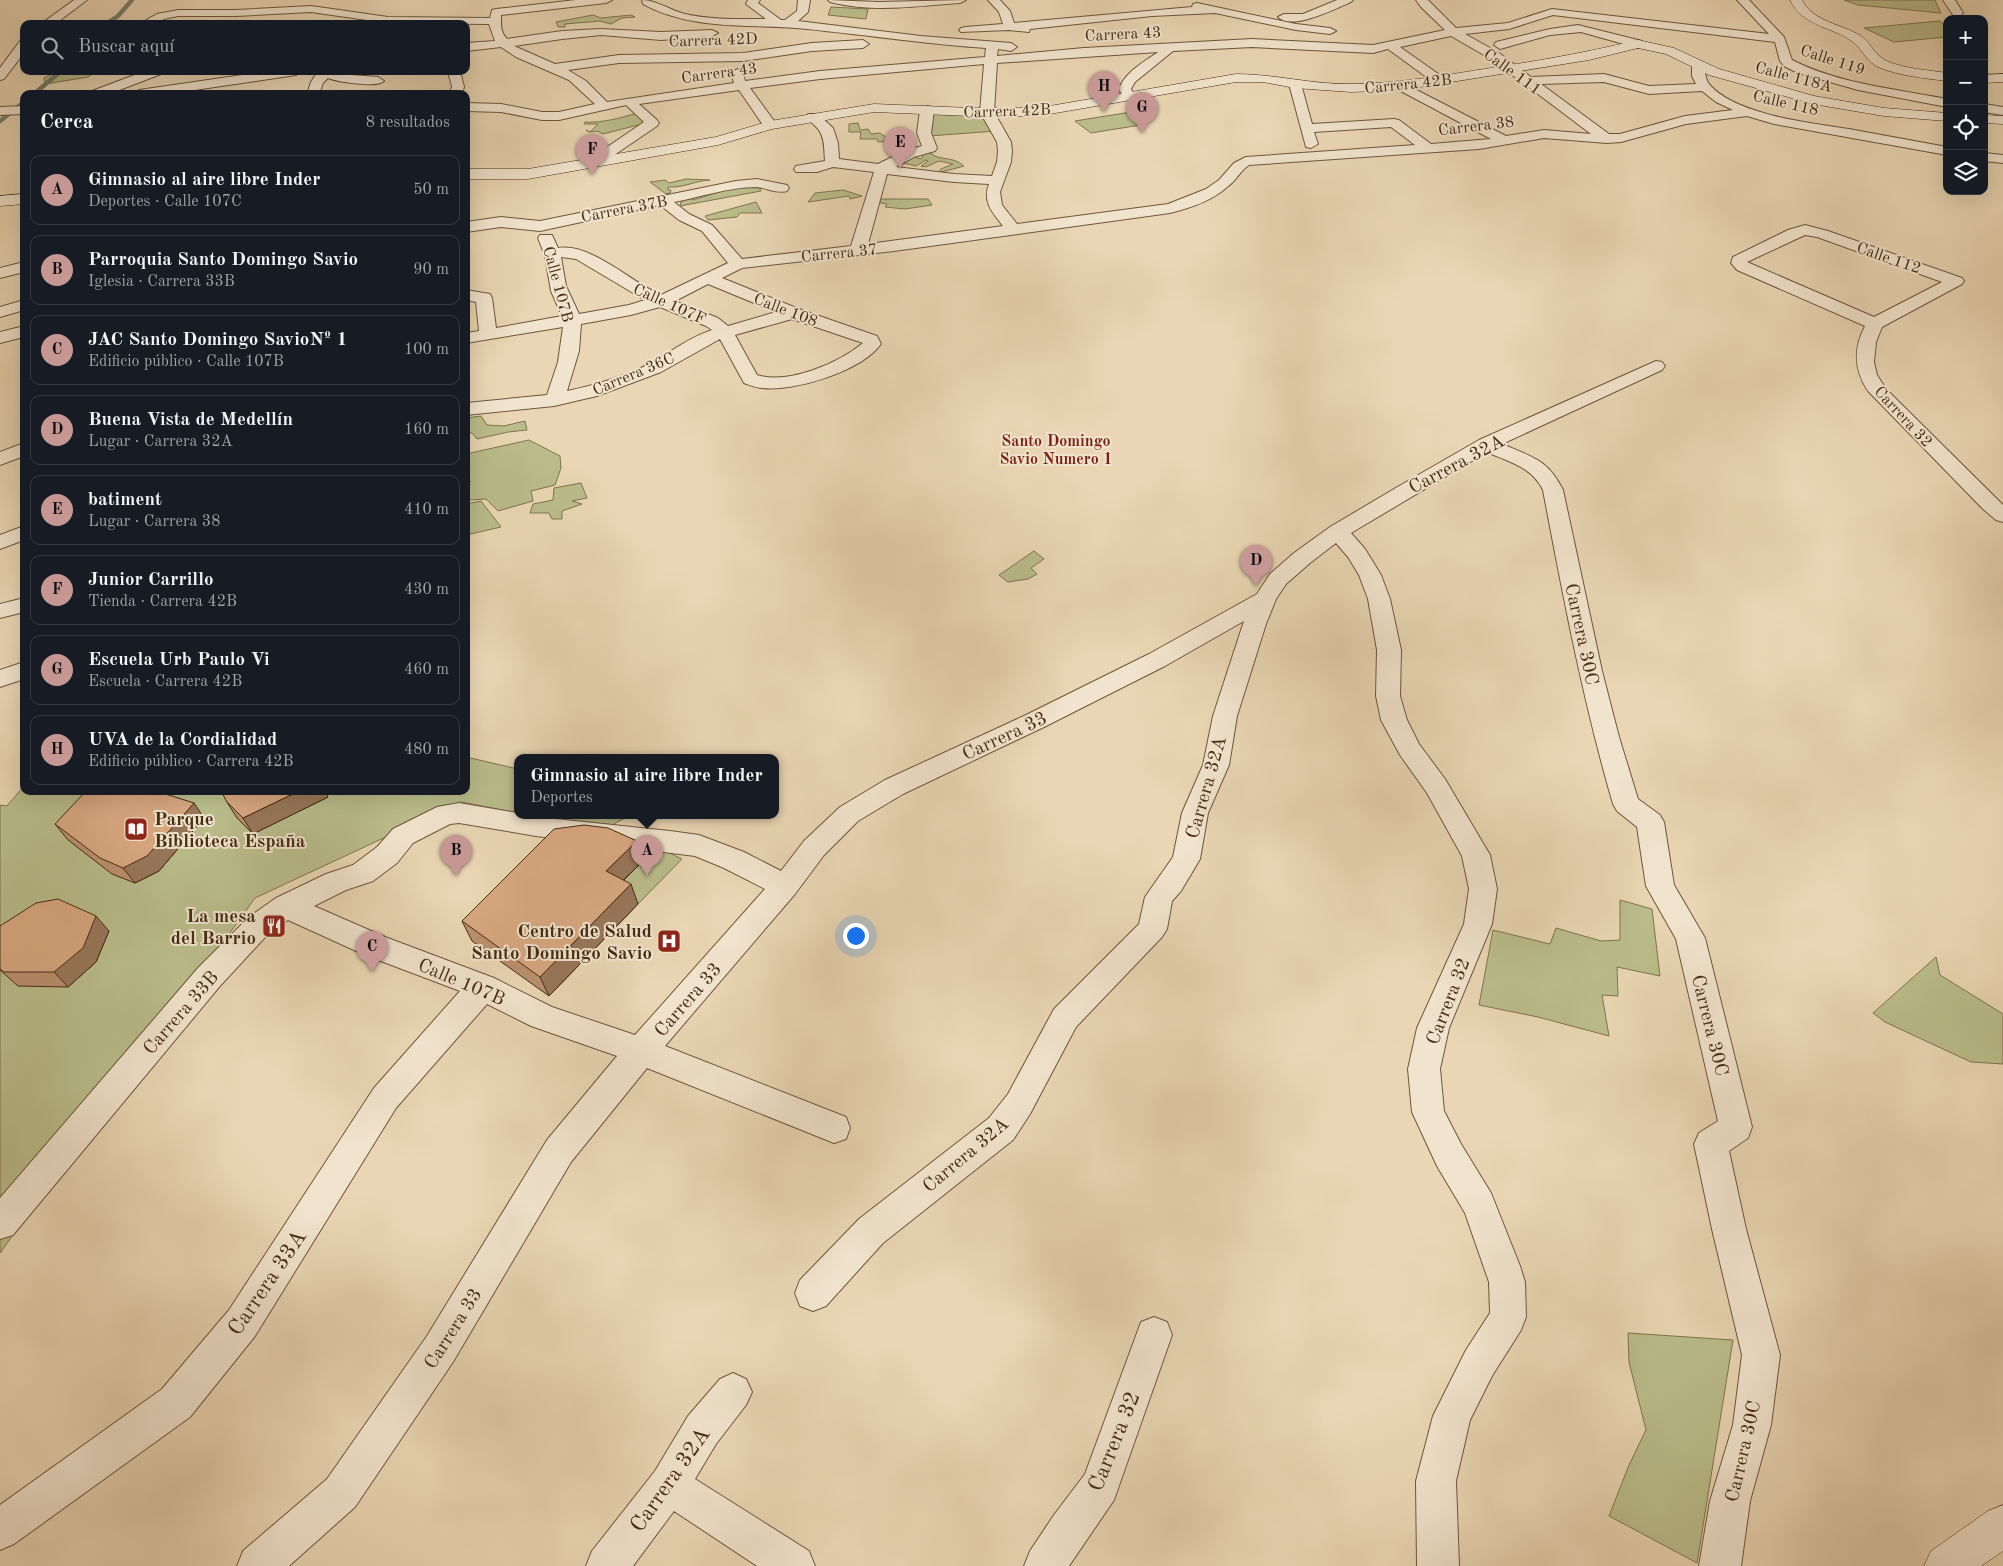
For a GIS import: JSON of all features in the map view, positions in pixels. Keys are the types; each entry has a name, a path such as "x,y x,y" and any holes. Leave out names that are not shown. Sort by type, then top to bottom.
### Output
{"street":[{"path":"53,20 82,0"},
{"path":"155,20 169,14 215,13 265,6 323,10 388,20 495,17 551,3 606,0"},
{"path":"648,0 646,2 660,11 681,18 734,23 784,23 857,30 907,18 960,0"},
{"path":"754,0 752,4 784,23"},
{"path":"470,47 602,32 661,36 687,35 784,23 802,12 804,0"},
{"path":"834,0 856,3 992,45 1081,46"},
{"path":"994,0 1004,11 1010,27 1049,35"},
{"path":"1172,0 1296,27 1341,32"},
{"path":"1254,17 1304,16 1347,0"},
{"name":"Calle 111","path":"1422,0 1453,32 1484,49 1513,69 1607,139"},
{"name":"Calle 119","path":"1743,0 1780,39 1784,58 1788,63 1802,70 1890,94 1943,102"},
{"path":"1796,0 1802,11 1818,21 1858,40 1872,59 1903,69 1943,76"},
{"path":"1949,0 1957,13"},
{"path":"1540,4 1580,29 1670,51 1698,65 1699,77 1706,86"},
{"path":"1088,8 1101,17"},
{"path":"301,9 301,13 309,20"},
{"name":"Carrera 43","path":"907,18 1010,27 1144,12 1214,10"},
{"name":"Carrera 43","path":"470,107 501,108 550,116 629,101 820,75 989,61 1081,46 1164,49 1252,43 1356,50 1391,46 1453,32 1509,26 1552,12 1780,39"},
{"path":"205,20 215,13"},
{"path":"495,17 502,43 515,52 575,78 604,106"},
{"path":"1484,49 1550,32 1580,29"},
{"path":"1387,33 1453,32"},
{"name":"Carrera 42D","path":"555,68 619,59 743,57 812,46 871,44"},
{"name":"Carrera 42B","path":"470,174 528,174 718,141 770,125 874,108 1038,112 1236,78 1262,78 1295,84 1351,88 1401,86 1589,56 1638,44"},
{"path":"992,45 989,61 987,112 1004,142 1004,162 995,180 993,192 995,204 1013,230"},
{"path":"1391,46 1440,80"},
{"path":"0,76 20,49"},
{"path":"1128,96 1125,90 1129,80 1147,68 1164,49"},
{"path":"743,57 736,67 738,80 770,125"},
{"name":"Calle 118A","path":"1698,65 1714,72 1813,100 1884,112 1943,117"},
{"path":"125,88 149,75"},
{"path":"166,90 269,75"},
{"path":"314,90 322,75"},
{"path":"331,75 336,77 381,79 364,90"},
{"path":"455,75 458,87 457,90"},
{"path":"1526,80 1604,78 1649,90 1706,86"},
{"path":"1988,79 2003,78"},
{"path":"1295,84 1314,157"},
{"path":"1401,86 1505,141"},
{"name":"Calle 118","path":"1706,86 1729,103 1746,112 1774,120 1943,151"},
{"path":"593,163 652,123 629,101"},
{"path":"1988,108 2003,110"},
{"path":"0,111 20,110"},
{"path":"858,250 882,168 909,154 930,148 924,133 927,110"},
{"name":"Carrera 38","path":"1218,188 1227,180 1237,166 1246,161 1429,149 1505,141 1544,134 1607,139 1620,138 1685,120 1730,116 1746,112"},
{"path":"813,117 820,125 826,128 831,144 832,163"},
{"path":"1988,119 2003,120"},
{"path":"1307,128 1394,123 1429,149"},
{"path":"1988,157 2003,159"},
{"path":"801,168 817,168 832,163 882,168 949,179 995,180"},
{"name":"Carrera 37B","path":"470,226 501,222 540,226 662,200 756,183 782,188"},
{"name":"Carrera 37","path":"470,337 631,310 661,301 738,264 1013,230 1170,208 1200,199 1218,188"},
{"path":"0,201 20,199"},
{"path":"662,200 684,217 707,228 738,264"},
{"name":"Calle 107B","path":"540,226 553,254 559,290 572,321 567,366 561,386 554,400"},
{"name":"Calle 112","path":"1805,230 1822,234 1956,281 1875,324 1744,267 1739,263 1739,260 1793,233 1805,230"},
{"name":"Calle 107F","path":"553,254 574,252 634,288 712,322 724,332 750,379 756,383 763,383"},
{"path":"0,273 20,268"},
{"name":"Calle 108","path":"707,278 871,340 872,344 867,349 843,364 796,380 763,383"},
{"path":"470,295 484,298 488,333"},
{"path":"0,312 20,306"},
{"name":"Carrera 36C","path":"470,409 554,400 590,392 655,368 703,340 793,312"},
{"name":"Carrera 32","path":"1875,324 1868,335 1864,358 1868,376 1883,396 1963,479 2003,516"},
{"path":"0,338 20,332"},
{"name":"Carrera 32A","path":"813,1293 871,1231 1001,1129 1019,1104 1065,1018 1152,929 1159,897 1171,883 1186,859 1195,813 1216,765 1225,716 1254,624 1265,599 1278,579 1302,558 1338,532 1486,444 1656,366"},
{"path":"0,441 7,444 20,444"},
{"name":"Carrera 30C","path":"1486,444 1534,466 1546,476 1553,490 1590,671 1606,737 1626,804 1650,822 1660,886 1690,938 1736,1127 1711,1144 1729,1229 1761,1355 1752,1426 1730,1501 1720,1566"},
{"path":"0,459 20,451"},
{"name":"Carrera 32","path":"1338,532 1358,554 1370,575 1379,599 1389,650 1388,696 1394,720 1409,749 1436,786 1476,855 1483,889 1478,924 1433,1028 1424,1069 1428,1112 1449,1155 1479,1205 1502,1266 1506,1282 1508,1317 1479,1363 1452,1416 1436,1481 1438,1566"},
{"path":"0,543 20,534"},
{"name":"Carrera 33","path":"258,1566 342,1493 440,1349 560,1151 641,1051 785,886 814,848 850,814 894,788 1035,721 1156,660 1265,599"},
{"path":"0,611 20,606"},
{"path":"0,679 20,672"},
{"name":"Carrera 33B","path":"1,1223 209,977 259,925 286,906 336,882 363,873 387,854 404,836 446,814 459,813 536,826 699,846 734,860 785,886"},
{"name":"Calle 107B","path":"286,906 375,946 483,987 542,1017 641,1051 834,1128"},
{"name":"Carrera 33A","path":"0,1530 176,1403 242,1323 385,1098 483,987"},
{"name":"Carrera 32","path":"1045,1566 1068,1529 1100,1486 1154,1335"},
{"name":"Carrera 32A","path":"607,1566 669,1485 702,1430 733,1392"},
{"path":"669,1485 794,1566"},
{"path":"1946,1566 2003,1526"}],"green space":[{"path":"1844,0 1935,0 1941,13 1858,5"},
{"path":"831,7 868,9 866,19 828,15"},
{"path":"593,15 601,18 631,15 635,17 622,18 611,24 600,21 565,24 565,27 558,27 556,22"},
{"path":"1939,21 1943,23 1943,37 1894,42 1864,28"},
{"path":"50,75 91,75 45,84 44,78"},
{"path":"930,111 986,113 996,131 929,136"},
{"path":"1131,112 1147,124 1091,133 1075,121"},
{"path":"637,113 646,123 603,134 597,131 590,132 598,124 584,124 585,122 605,121"},
{"path":"858,123 860,130 868,129 871,134 880,133 891,141 878,142 877,139 860,139 861,132 849,132 849,124"},
{"path":"930,153 964,166 938,173 941,169 953,164 939,161 926,167 921,166 928,161 926,160 916,166 899,162 910,156 921,159 924,154"},
{"path":"686,179 710,180 668,187 668,190 671,190 670,193 666,194 650,182 665,180 669,183"},
{"path":"758,186 761,191 680,206 681,202 690,197 693,200 729,189"},
{"path":"843,190 862,196 850,199 849,196 808,202 815,193"},
{"path":"877,199 928,199 932,205 905,209 885,207 887,204 876,202"},
{"path":"756,202 762,213 740,213 737,217 708,220 705,216"},
{"path":"481,416 487,425 504,426 525,421 527,430 477,439 470,433 470,417"},
{"path":"529,440 560,456 561,468 555,485 531,491 533,501 498,511 486,499 470,500 470,453"},
{"path":"581,483 587,498 572,501 582,504 562,511 562,519 552,519 549,513 530,513 533,504 553,500 554,488"},
{"path":"481,501 501,527 470,534 470,503"},
{"path":"1034,551 1044,559 1031,568 1037,574 1028,579 1008,582 999,575"},
{"path":"470,758 514,768 514,812 461,802 255,898 0,1253 0,805 7,806 20,791 20,795 470,795"},
{"path":"546,819 623,819 602,830"},
{"path":"657,847 682,859 638,904 613,890"},
{"path":"1620,900 1652,909 1660,976 1617,967 1618,996 1602,995 1609,1036 1538,1017 1479,1005 1493,930 1550,944 1556,928 1601,941 1620,940"},
{"path":"1936,957 1940,975 2003,1014 2003,1064 1971,1062 1885,1022 1873,1013"},
{"path":"1628,1333 1733,1340 1697,1563 1609,1516 1629,1465 1646,1430 1629,1362"}],"building":[{"name":"Parque Biblioteca España","path":"82,795 169,795 194,803 147,856 123,868 100,858 55,824"},
{"path":"223,795 291,795 243,818 227,802"},
{"path":"584,825 608,828 637,841 606,871 631,884 540,977 462,921 554,829"},
{"path":"58,899 96,916 83,948 54,972 4,972 0,969 0,926 36,903"}],"waterway":[{"path":"112,20 132,0"},
{"path":"39,90 56,75"},
{"path":"0,121 20,105"}],"place":[{"name":"UVA de la Cordialidad","path":"1104,112"},
{"name":"Escuela Urb Paulo Vi","path":"1142,133"},
{"name":"batiment","path":"900,168"},
{"name":"Junior Carrillo","path":"592,175"},
{"name":"Buena Vista de Medellín","path":"1256,586"},
{"name":"Parque Biblioteca España","path":"136,829"},
{"name":"Parroquia Santo Domingo Savio","path":"456,876"},
{"name":"Gimnasio al aire libre Inder","path":"647,876"},
{"name":"La mesa del Barrio","path":"274,926"},
{"name":"Centro de Salud Santo Domingo Savio","path":"669,941"},
{"name":"JAC Santo Domingo SavioNº 1","path":"372,972"}],"district":[{"name":"Santo Domingo Savio Numero 1","path":"1056,449"}]}
